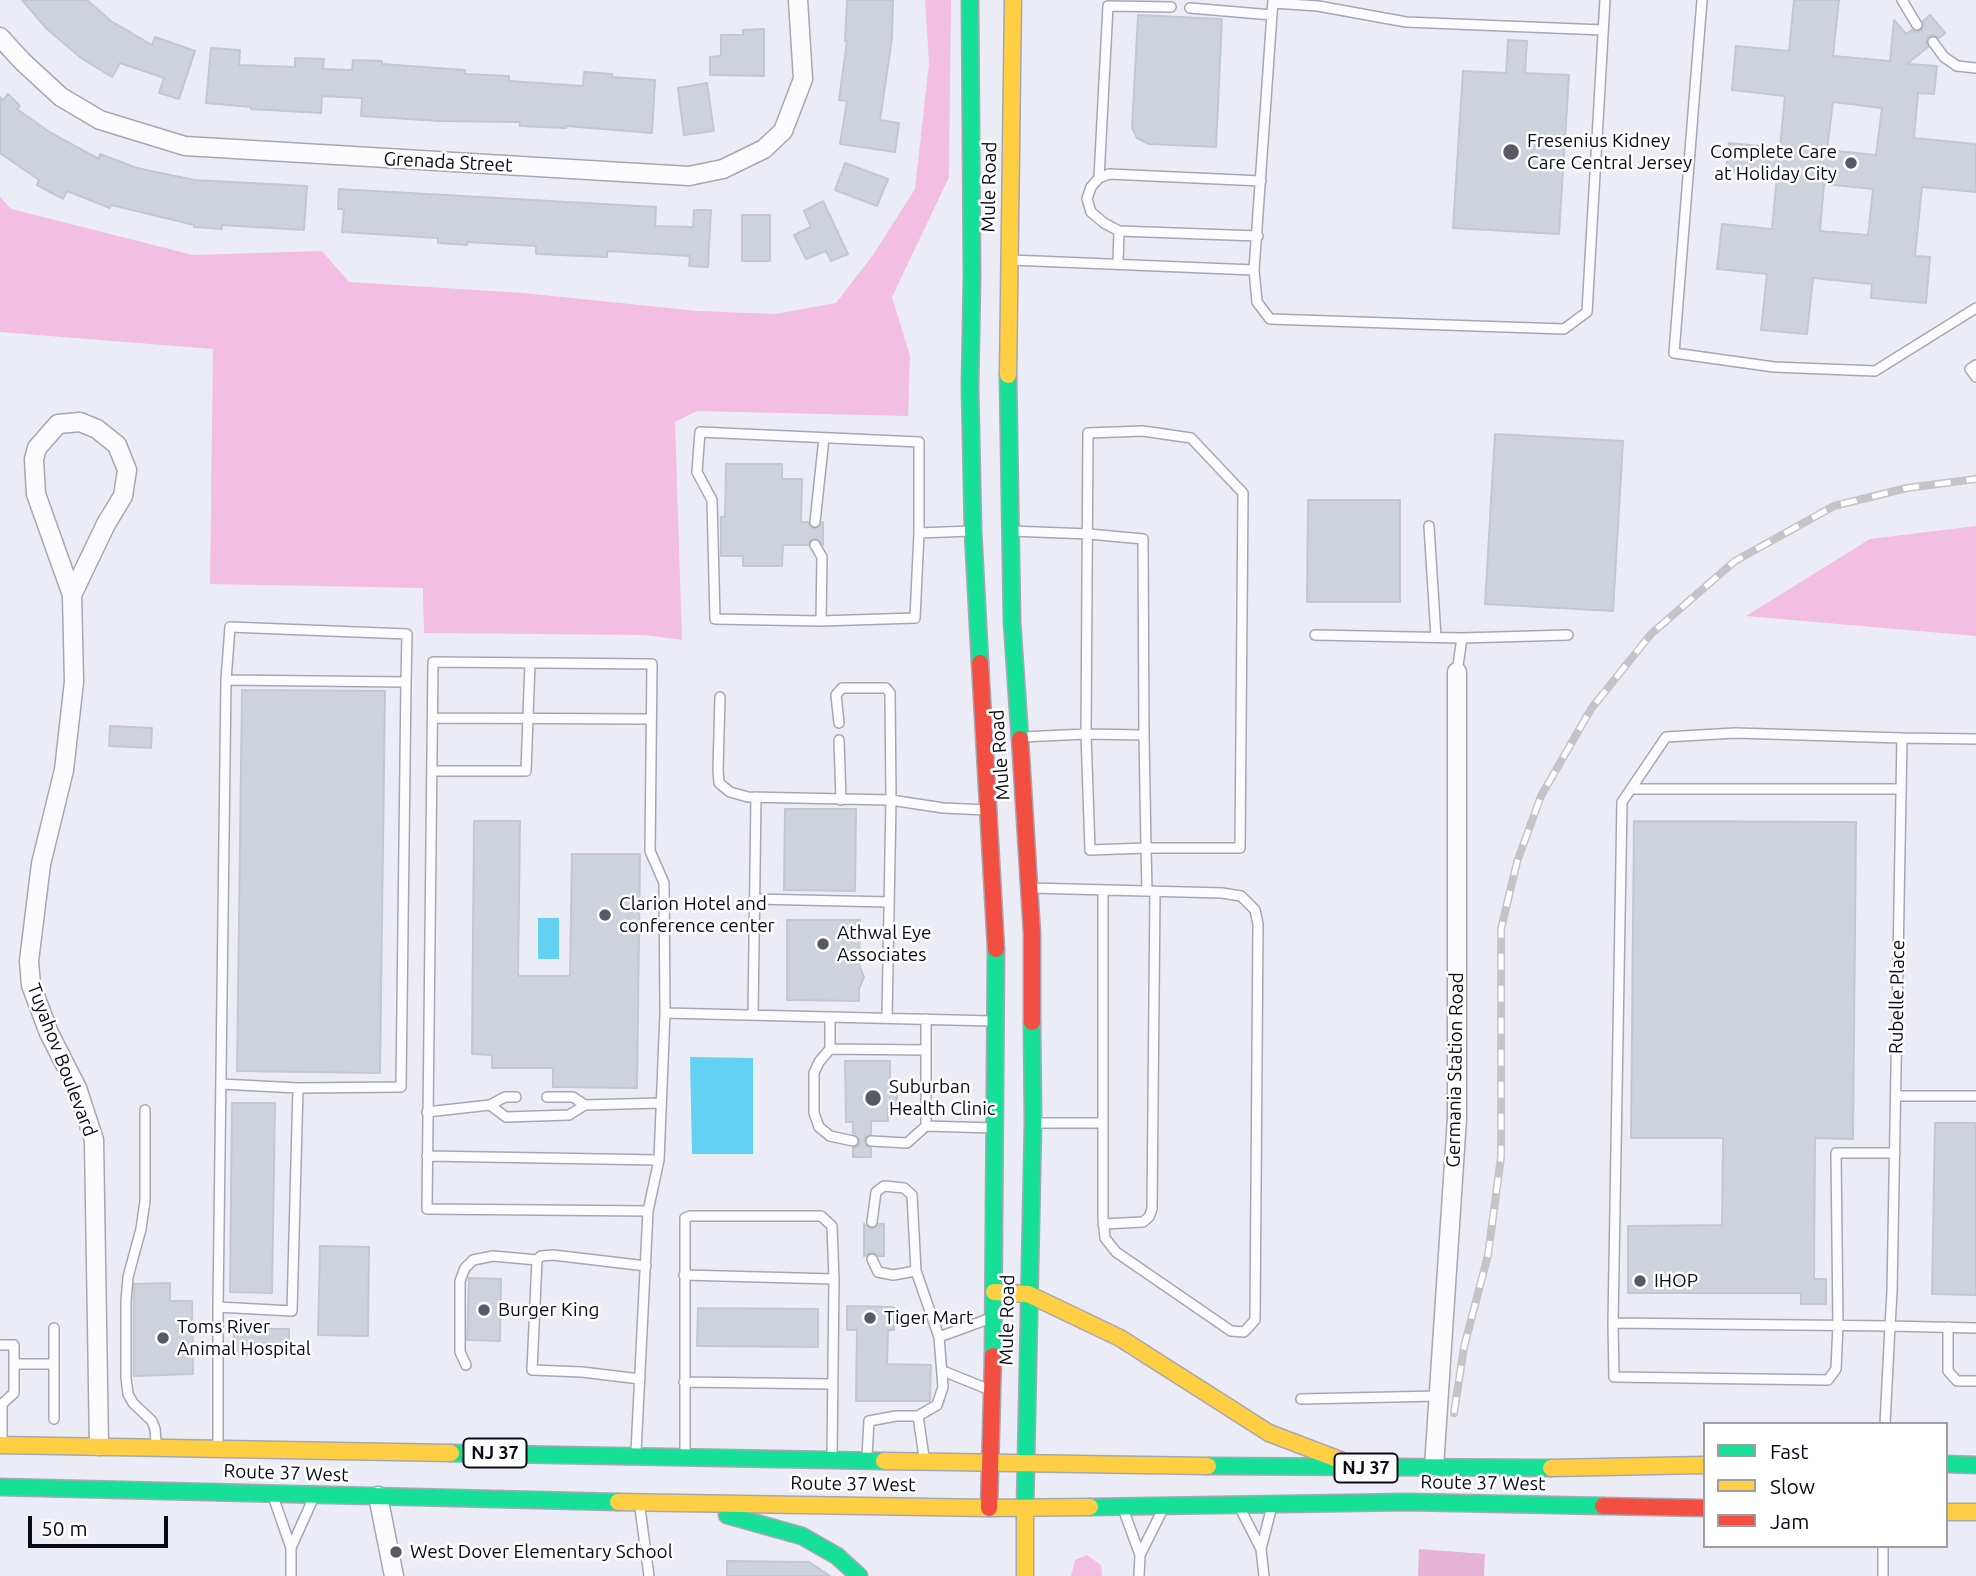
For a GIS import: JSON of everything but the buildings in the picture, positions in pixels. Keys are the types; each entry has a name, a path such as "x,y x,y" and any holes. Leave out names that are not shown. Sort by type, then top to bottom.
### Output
{"main road":[{"name":"Mule Road","path":"970,0 970,387 1014,666 1020,737 1011,889 1014,1020 1033,1123 1025,1576"},
{"name":"Mule Road","path":"989,1507 995,1128 1014,1020 1011,889 989,811 992,531 1009,260 1013,0"},
{"path":"994,1292 1028,1294 1120,1338 1269,1433 1360,1468"},
{"name":"Route 37 West","path":"1,1445 1360,1468 1510,1469 1703,1465"},
{"path":"1948,1464 1976,1465"},
{"name":"Route 37 West","path":"0,1487 640,1503 1025,1508 1408,1502 1703,1508"},
{"path":"679,1502 802,1536 837,1556 859,1576"},
{"path":"1948,1512 1976,1512"}],"street":[{"name":"Grenada Street","path":"0,37 61,97 100,120 185,146 689,176 723,169 764,149 783,131 803,79 798,0"},
{"name":"Tuyahov Boulevard","path":"72,595 106,524 123,496 127,470 117,445 97,429 80,422 58,424 37,449 34,459 36,494 72,595 74,682 64,770 41,864 29,961 31,985 50,1033 77,1088 94,1140 99,1446"},
{"name":"Germania Station Road","path":"1434,1468 1457,1118 1457,672"},
{"path":"378,1496 394,1576"}],"lane":[{"path":"1603,30 1406,22 1273,1 1255,270 1257,302 1270,319 1563,329 1587,312 1605,0"},
{"path":"1702,0 1674,353 1774,368 1875,371 1976,308"},
{"path":"1902,0 1917,25"},
{"path":"1098,178 1108,6 1171,7"},
{"path":"1191,8 1272,15"},
{"path":"1933,43 1944,57 1957,66 1976,68"},
{"path":"1258,236 1119,232 1091,212 1087,199 1098,178 1109,174 1261,181"},
{"path":"1118,263 1119,232"},
{"path":"1009,260 1255,270"},
{"path":"1976,365 1970,369 1976,377"},
{"path":"1143,431 1191,438 1244,493 1240,848 1090,850 1086,734 1089,534 1088,433 1143,431"},
{"path":"700,432 919,442 919,533 915,618 821,621 715,619 712,500 697,472 700,432"},
{"path":"815,522 824,438"},
{"path":"1429,526 1436,637"},
{"path":"919,533 992,531 1089,534 1143,539 1146,848 1151,891 1152,1209 1143,1222 1103,1224"},
{"path":"816,545 822,557 821,621"},
{"path":"218,1448 218,1307 226,680 230,627 407,634 401,1087 298,1088 221,1084"},
{"path":"1315,635 1462,638 1569,635"},
{"path":"1457,672 1462,638"},
{"path":"636,1456 649,1211 659,1160 665,1013 664,883 649,851 652,664 433,662 427,1209 649,1211"},
{"path":"432,771 526,771 530,663"},
{"path":"226,680 405,682"},
{"path":"839,723 836,695 842,688 886,688 890,693 887,1018"},
{"path":"720,697 719,783 730,792 756,797 891,800 943,808 989,811"},
{"path":"433,718 651,719"},
{"path":"1895,1153 1836,1153 1838,1325 1836,1369 1828,1380 1614,1377 1622,802 1666,737 1735,733 1976,739"},
{"path":"1020,737 1144,735"},
{"name":"Rubelle Place","path":"1885,1422 1891,1325 1902,738"},
{"path":"839,740 841,800"},
{"path":"1631,789 1901,789"},
{"path":"753,1015 756,797"},
{"path":"1011,889 1103,890 1151,891 1168,891 1241,896 1255,910 1258,924 1255,1320 1244,1332 1231,1331 1115,1252 1105,1238 1103,890"},
{"path":"754,899 889,902"},
{"path":"665,1013 1014,1020"},
{"path":"830,1017 830,1049 814,1073 816,1121 830,1136 853,1141"},
{"path":"926,1019 926,1126"},
{"path":"830,1049 925,1051"},
{"path":"218,1307 292,1311 298,1088"},
{"path":"1896,1096 1976,1096"},
{"path":"428,1112 490,1105 505,1097 516,1097"},
{"path":"547,1097 573,1097 585,1105"},
{"path":"490,1105 506,1117 569,1115 585,1105 662,1103"},
{"path":"145,1110 145,1201 141,1229 128,1277 127,1378 128,1394 133,1403 152,1421 157,1447"},
{"path":"1033,1123 1103,1123"},
{"path":"871,1141 907,1143 926,1126 995,1128"},
{"path":"427,1156 659,1160"},
{"path":"866,1461 869,1421 896,1416 918,1416 937,1405 943,1387 939,1337 916,1271 912,1195 904,1188 884,1186 876,1192 872,1222"},
{"path":"685,1457 685,1218 821,1216 832,1226 834,1279 831,1460"},
{"path":"639,1379 582,1372 532,1370 537,1260 541,1256 553,1255 646,1266"},
{"path":"466,1365 460,1352 460,1281 465,1268 473,1260 493,1256 537,1260"},
{"path":"872,1259 878,1272 893,1275 916,1271"},
{"path":"684,1275 834,1279"},
{"path":"939,1337 993,1317"},
{"path":"1613,1323 1976,1328"},
{"path":"1948,1327 1948,1371 1957,1381 1976,1381"},
{"path":"54,1328 54,1419"},
{"path":"0,1345 14,1345 14,1393 1,1404 1,1445"},
{"path":"14,1364 54,1364"},
{"path":"943,1371 991,1390"},
{"path":"684,1381 833,1384"},
{"path":"1301,1399 1438,1396"},
{"path":"918,1416 925,1462"},
{"path":"272,1493 291,1548 291,1576"},
{"path":"291,1548 315,1495"},
{"path":"640,1503 649,1576"},
{"path":"1261,1549 1273,1504"},
{"path":"1238,1505 1261,1549 1264,1576"},
{"path":"1121,1506 1140,1555 1139,1576"},
{"path":"1140,1555 1165,1506"},
{"path":"1883,1548 1883,1576"}],"shaded area":[{"path":"925,0 951,0 949,177 892,297 910,356 908,416 697,411 675,422 682,640 644,635 424,633 423,588 210,584 213,349 0,332 0,197 11,209 193,255 322,251 349,282 523,293 698,311 775,314 836,303 873,255 915,189 929,63"},
{"path":"1976,526 1976,636 1746,616 1870,539"},
{"path":"1419,1549 1485,1554 1484,1576 1418,1576"},
{"path":"1087,1555 1101,1565 1102,1576 1071,1576 1075,1560"}],"water":[{"path":"538,918 559,918 559,959 538,959"},
{"path":"690,1057 753,1058 753,1154 692,1154"}],"railway":[{"path":"1454,1413 1464,1347 1488,1255 1501,1157 1501,929 1517,862 1541,796 1591,709 1651,634 1735,561 1834,506 1907,488 1976,479"}],"traffic: fast":[{"path":"970,0 970,387 973,531 980,663"},
{"path":"1008,375 1012,622 1020,739"},
{"path":"993,1356 996,949"},
{"path":"1025,1508 1033,1123 1032,1022"},
{"path":"451,1453 884,1461"},
{"path":"1948,1464 1976,1465"},
{"path":"1208,1466 1551,1468"},
{"path":"0,1487 618,1502"},
{"path":"1090,1507 1408,1502 1603,1506"},
{"path":"727,1515 802,1536 837,1556 859,1576"}],"traffic: slow":[{"path":"1008,375 1013,0"},
{"path":"994,1292 1028,1294 1120,1338 1269,1433 1340,1460"},
{"path":"0,1445 451,1453"},
{"path":"884,1461 1208,1466"},
{"path":"1551,1468 1703,1465"},
{"path":"618,1502 1090,1507"},
{"path":"1025,1508 1025,1576"},
{"path":"1948,1512 1976,1512"}],"traffic: jam":[{"path":"980,663 996,949"},
{"path":"1020,739 1032,934 1032,1022"},
{"path":"989,1508 993,1356"},
{"path":"1603,1506 1703,1508"}],"place":[{"name":"Fresenius Kidney Care Central Jersey","path":"1511,152"},
{"name":"Complete Care at Holiday City","path":"1851,163"},
{"name":"Clarion Hotel and conference center","path":"605,915"},
{"name":"Athwal Eye Associates","path":"823,944"},
{"name":"Suburban Health Clinic","path":"873,1098"},
{"name":"IHOP","path":"1640,1281"},
{"name":"Burger King","path":"484,1310"},
{"name":"Tiger Mart","path":"870,1318"},
{"name":"Toms River Animal Hospital","path":"163,1338"},
{"name":"West Dover Elementary School","path":"396,1552"}]}
